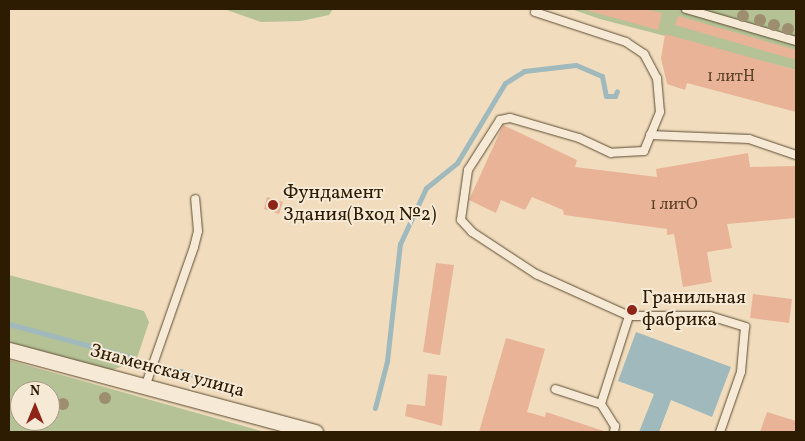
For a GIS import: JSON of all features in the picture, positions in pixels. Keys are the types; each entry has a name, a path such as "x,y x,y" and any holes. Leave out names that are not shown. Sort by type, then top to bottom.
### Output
{"street":[{"name":"Знаменская улица","path":"9,350 315,432"}],"lane":[{"path":"686,9 796,41"},
{"path":"535,12 596,31 644,54 657,78 660,112 644,151 611,153 518,120 500,120 468,170 460,206 460,220 472,232 536,274 629,316 710,316 745,328 741,372 720,432"},
{"path":"650,135 748,139 796,155"},
{"path":"145,387 194,247 198,231 194,199"},
{"path":"601,404 629,316"},
{"path":"555,389 601,404 615,426 614,432"}],"green space":[{"path":"224,9 333,9 329,15 301,21 261,22"},
{"path":"571,9 796,9 796,70 600,19"},
{"path":"9,275 144,311 149,322 136,361 112,370 9,342"},
{"path":"9,360 265,432 9,432"}],"water":[{"path":"636,332 731,367 712,417 671,400 659,432 639,432 654,394 618,381"}],"building":[{"path":"582,9 645,9 662,13 658,30"},
{"path":"678,16 796,50 796,60 675,25"},
{"path":"665,34 796,70 796,112 687,83 685,90 667,84 661,58"},
{"path":"503,125 577,160 575,167 657,177 656,169 748,153 750,167 796,166 796,218 727,224 732,248 707,252 712,282 683,287 674,234 667,235 667,229 564,215 563,210 532,197 525,210 501,200 496,213 469,200"},
{"name":"Фундамент Здания(Вход №2)","path":"267,197 283,202 279,214 264,209"},
{"path":"436,263 454,265 440,355 423,352"},
{"path":"753,294 792,299 789,323 750,318"},
{"path":"506,338 545,349 527,412 545,417 546,412 607,432 479,432"},
{"path":"428,374 447,376 442,426 405,416 407,404 425,406"},
{"path":"767,412 796,421 796,432 760,432"}],"waterway":[{"path":"375,408 387,361 400,244 426,188 457,163 505,83 524,71 576,65 602,76 606,96 615,96 617,91"},
{"path":"9,324 131,357"},
{"path":"172,369 222,382"}],"place":[{"name":"Фундамент Здания(Вход №2)","path":"273,205"},
{"name":"Гранильная фабрика","path":"632,310"}]}
